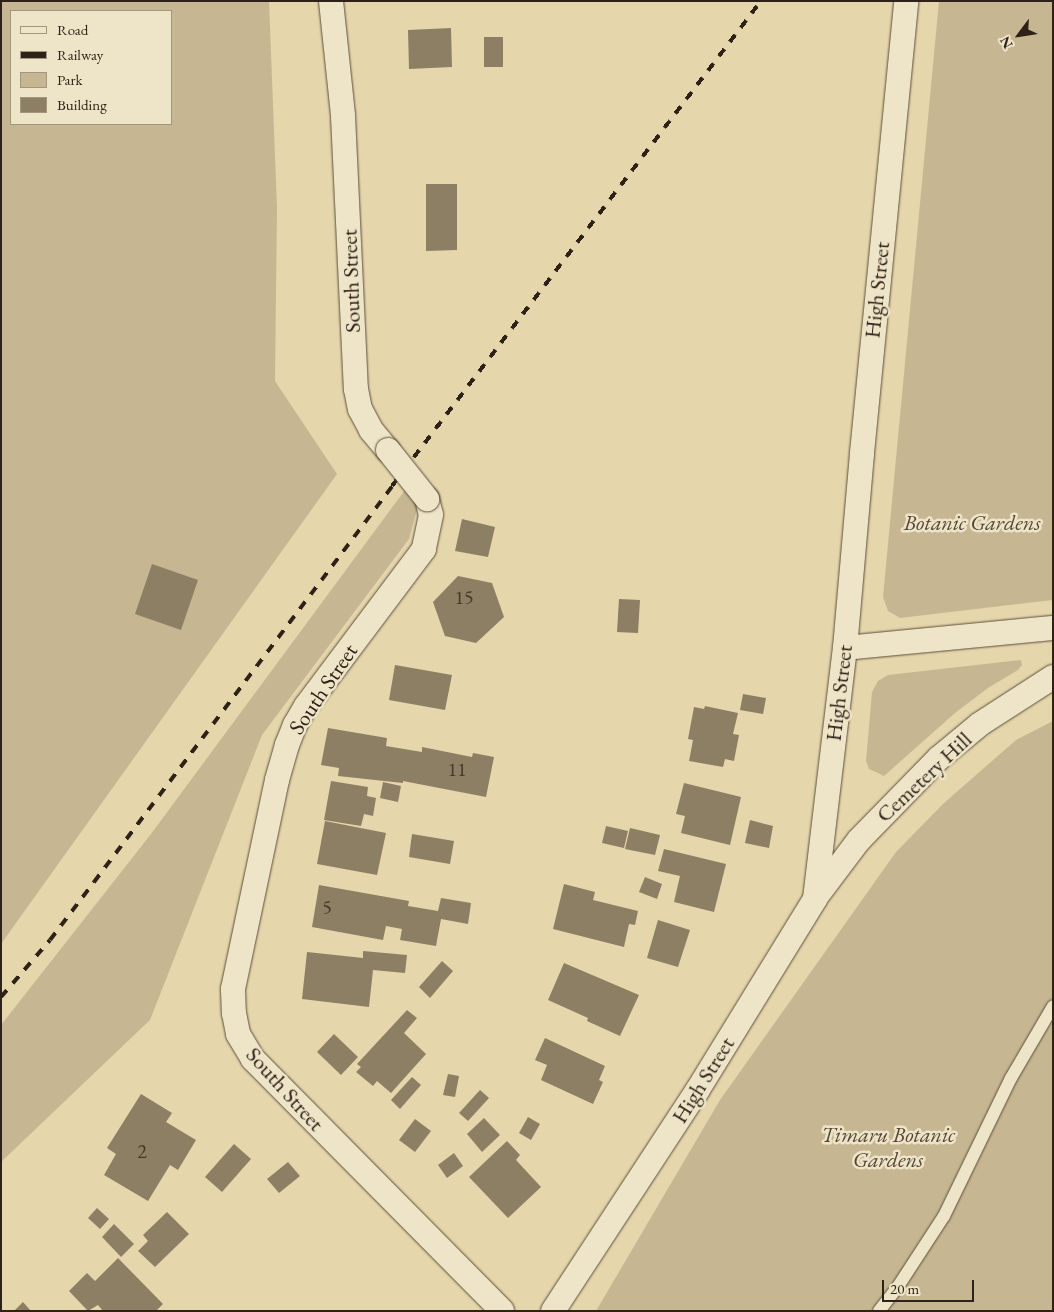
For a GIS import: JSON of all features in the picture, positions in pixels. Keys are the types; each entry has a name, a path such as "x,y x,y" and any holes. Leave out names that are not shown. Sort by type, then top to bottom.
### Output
{"street":[{"name":"South Street","path":"330,1 343,116 356,389 360,409 371,430 427,499 430,515 424,549 306,706 294,725 277,780 233,989 234,1013 238,1034 253,1059 502,1311"},
{"name":"High Street","path":"553,1311 697,1092 815,899 845,648 906,1"},
{"path":"845,648 1053,628"},
{"name":"Cemetery Hill","path":"815,899 859,840 939,758 980,724 1053,677"}],"lane":[{"path":"879,1311 900,1285 944,1216 1011,1078 1053,1006"}],"green space":[{"path":"1,1 269,1 277,208 275,381 337,474 1,944"},
{"name":"Botanic Gardens","path":"939,1 1053,1 1053,600 900,618 888,611 883,597"},
{"path":"405,490 418,506 409,539 262,735 150,1020 1,1162 1,1025 151,834"},
{"path":"1021,660 1022,665 1018,670 988,688 955,713 884,776 869,769 866,761 872,692 878,681 888,675"},
{"name":"Timaru Botanic Gardens","path":"1053,721 1053,1311 596,1311 720,1100 896,852 944,803 1016,740"}],"building":[{"path":"451,28 452,67 409,69 408,30"},
{"path":"484,37 503,37 503,67 484,67"},
{"path":"426,184 457,184 457,250 426,251"},
{"path":"462,519 495,527 488,557 455,551"},
{"path":"152,564 198,580 181,630 135,614"},
{"path":"458,576 492,583 504,617 476,643 445,636 433,602"},
{"path":"619,599 640,600 638,633 617,632"},
{"path":"395,665 452,675 445,710 389,700"},
{"path":"743,694 766,698 763,714 740,710"},
{"path":"705,706 738,713 733,734 739,735 734,761 725,759 723,767 689,761 693,740 688,739 694,707 704,709"},
{"path":"328,728 387,738 386,746 422,752 422,747 472,757 473,753 494,757 486,797 403,781 403,783 338,776 339,768 321,765"},
{"path":"331,781 368,787 367,796 376,798 373,816 364,814 361,826 324,820"},
{"path":"383,782 401,786 398,802 380,798"},
{"path":"684,783 741,797 730,845 681,833 685,816 676,814"},
{"path":"750,820 773,826 769,848 745,843"},
{"path":"325,821 386,833 377,875 317,864"},
{"path":"606,826 628,831 624,848 602,843"},
{"path":"630,828 660,835 655,855 625,849"},
{"path":"412,834 454,841 450,864 409,857"},
{"path":"664,849 726,864 714,912 674,902 680,876 658,871"},
{"path":"645,877 662,884 657,899 639,892"},
{"path":"564,884 595,892 593,900 638,911 635,925 629,924 624,947 553,929"},
{"path":"319,885 409,901 408,906 438,911 441,898 471,903 468,924 441,919 436,946 400,940 402,929 386,926 383,940 312,927"},
{"path":"658,920 690,930 678,967 647,958"},
{"path":"363,951 407,955 405,973 373,970 369,1007 302,999 307,952 363,958"},
{"path":"442,961 453,971 430,998 419,987"},
{"path":"564,963 639,995 620,1036 587,1021 588,1018 548,1000"},
{"path":"407,1010 417,1018 404,1033 426,1054 391,1093 377,1081 373,1086 356,1072 361,1067 357,1064"},
{"path":"334,1034 358,1057 341,1075 317,1052"},
{"path":"545,1038 605,1066 599,1080 603,1082 593,1104 541,1080 547,1065 535,1060"},
{"path":"448,1074 459,1076 455,1097 443,1095"},
{"path":"412,1077 421,1085 400,1109 391,1100"},
{"path":"480,1090 489,1098 468,1121 459,1113"},
{"path":"141,1094 172,1113 166,1122 196,1140 178,1170 170,1165 148,1201 104,1175 116,1154 107,1148"},
{"path":"528,1117 540,1124 531,1140 519,1133"},
{"path":"484,1118 500,1135 482,1152 467,1134"},
{"path":"415,1119 431,1131 415,1152 399,1140"},
{"path":"507,1141 520,1155 516,1160 541,1187 508,1218 469,1177"},
{"path":"234,1144 251,1159 222,1192 205,1177"},
{"path":"454,1153 463,1166 447,1178 438,1165"},
{"path":"288,1162 300,1176 279,1193 267,1179"},
{"path":"97,1208 109,1219 100,1229 88,1218"},
{"path":"167,1212 189,1234 155,1267 138,1251 148,1241 143,1235"},
{"path":"114,1224 134,1244 121,1257 102,1237"},
{"path":"118,1258 163,1304 156,1311 103,1311 98,1305 88,1311 69,1291 87,1273 95,1281"},
{"path":"23,1302 31,1311 14,1311"}],"railway":[{"path":"1,997 50,940 761,1"}]}
